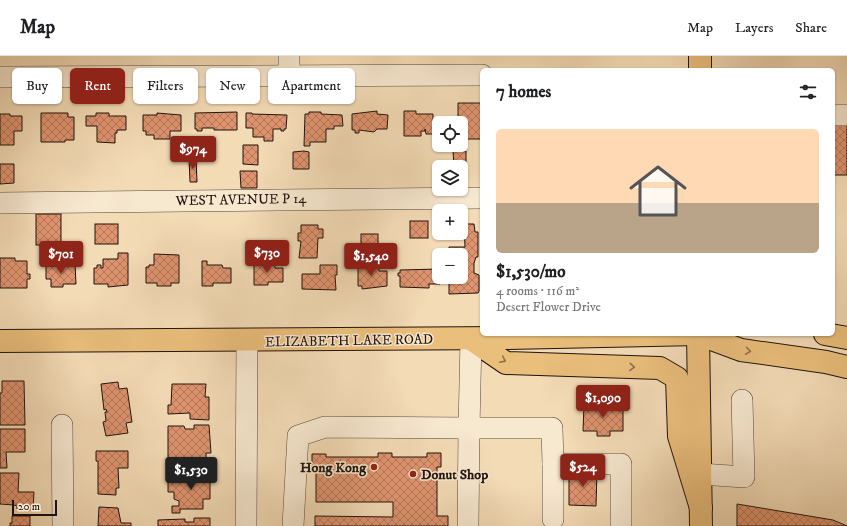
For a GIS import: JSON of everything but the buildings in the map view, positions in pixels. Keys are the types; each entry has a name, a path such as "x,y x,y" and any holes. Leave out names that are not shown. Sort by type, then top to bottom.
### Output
{"main road":[{"path":"700,56 700,68"},
{"name":"ELIZABETH LAKE ROAD","path":"0,341 471,339 506,336"},
{"path":"698,336 701,517"},
{"path":"704,336 742,350 826,362 847,367"},
{"path":"835,336 847,338"},
{"path":"471,339 506,363 660,368 677,378 679,436 701,517"}],"street":[{"path":"0,77 289,65 480,75"},
{"path":"835,115 847,115"},
{"name":"WEST AVENUE P 14","path":"0,202 480,198"},
{"path":"468,526 471,339"},
{"path":"246,526 247,341"},
{"path":"701,474 744,477 742,400"},
{"path":"62,425 63,526"},
{"path":"293,526 298,436 325,427 552,428 553,519"},
{"path":"553,464 621,464 621,526"}],"place":[{"name":"Hong Kong","path":"374,467"},
{"name":"Donut Shop","path":"413,474"}]}
